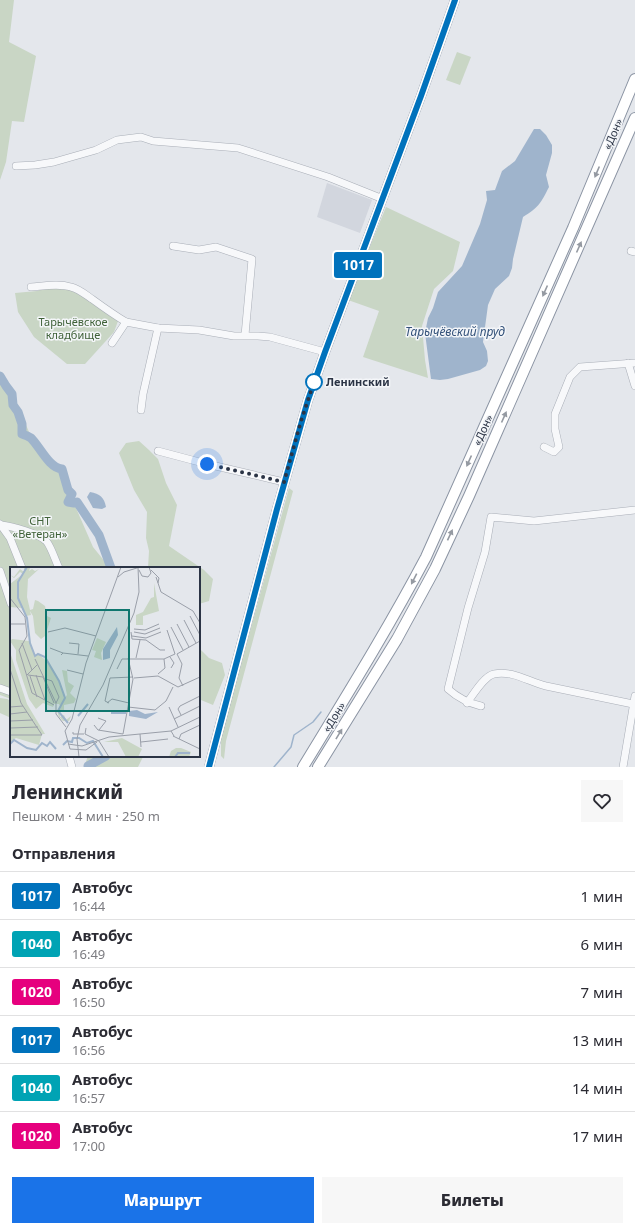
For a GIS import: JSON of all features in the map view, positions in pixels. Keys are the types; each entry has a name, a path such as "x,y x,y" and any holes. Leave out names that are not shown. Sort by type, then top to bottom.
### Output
{"highway":[{"name":"«Дон»","path":"303,767 402,603 426,557 573,228 635,79"},
{"name":"«Дон»","path":"318,767 397,638 435,569 635,118"}],"main road":[{"path":"209,767 301,421 325,352 456,0"}],"street":[{"path":"16,166 54,162 96,150 117,140 141,137 153,141 238,148 328,177 383,199"},
{"path":"173,246 198,250 216,247 252,259 245,335"},
{"path":"31,287 45,285 70,286 79,290 115,316 126,322 158,328 199,330 234,336 245,335 270,337 325,352"},
{"path":"112,344 126,322"},
{"path":"141,410 158,328"},
{"path":"544,447 554,452 559,447 555,429 555,414 570,377 580,367 632,363 635,386"},
{"path":"158,451 284,482"},
{"path":"481,706 467,703 448,689 468,608 485,552 491,516 534,521 635,510"},
{"path":"0,524 10,538 22,567"},
{"path":"0,524 13,527 47,541 59,567"},
{"path":"0,571 10,601"},
{"path":"467,703 484,681 492,674 500,673 513,674 544,686 633,704"},
{"path":"0,688 10,692"},
{"path":"624,767 632,737 633,704 635,696"},
{"path":"69,757 72,767"}],"shaded area":[{"path":"327,183 372,200 360,233 317,217"}],"green space":[{"path":"0,0 14,0 9,42 36,56 24,122 12,121 6,162 0,180"},
{"path":"457,52 471,57 460,85 446,80"},
{"path":"386,207 460,242 453,271 434,289 422,326 428,378 363,357 379,311 348,300"},
{"name":"Тарычёвское кладбище","path":"48,287 71,289 118,321 114,332 85,364 67,364 34,337 18,312 15,293 37,291"},
{"name":"СНТ «Ветеран»","path":"0,381 14,396 29,432 59,469 93,547 109,567 10,567 10,699 0,695"},
{"path":"139,441 158,459 166,483 177,505 169,546 200,567 148,567 149,551 146,538 147,512 134,490 119,453 126,443"},
{"path":"289,488 293,491 226,741 224,759 221,756 221,738"},
{"path":"200,567 213,579 209,601 200,604"},
{"path":"200,649 209,658 222,663 225,675 213,705 201,700"},
{"path":"0,698 10,700 10,718 0,713"},
{"path":"88,757 143,757 138,767 84,767"}],"water":[{"name":"Тарычёвский пруд","path":"534,129 540,129 552,145 552,153 546,175 549,187 539,205 523,217 509,276 495,289 488,305 483,342 487,351 488,361 486,366 480,370 448,379 431,379 425,333 428,318 438,292 462,266 480,224 487,200 486,191 495,190 502,171 515,161"},
{"path":"90,492 101,496 106,507 102,509 93,508 87,497"}],"waterway":[{"path":"0,376 12,394 13,405 18,412 22,424 22,434 31,438 49,461 57,468 62,469 68,490 72,494 68,502 77,502 99,535 111,567"},
{"path":"274,767 291,747 294,735 313,722 321,712"},
{"path":"90,767 88,766 104,757"}],"bus line":[{"name":"1017","path":"209,767 277,509 312,386 382,202 455,0"}],"place":[{"name":"Ленинский","path":"314,382"}],"route":[{"path":"207,464 284,482 301,421 314,382"}]}
